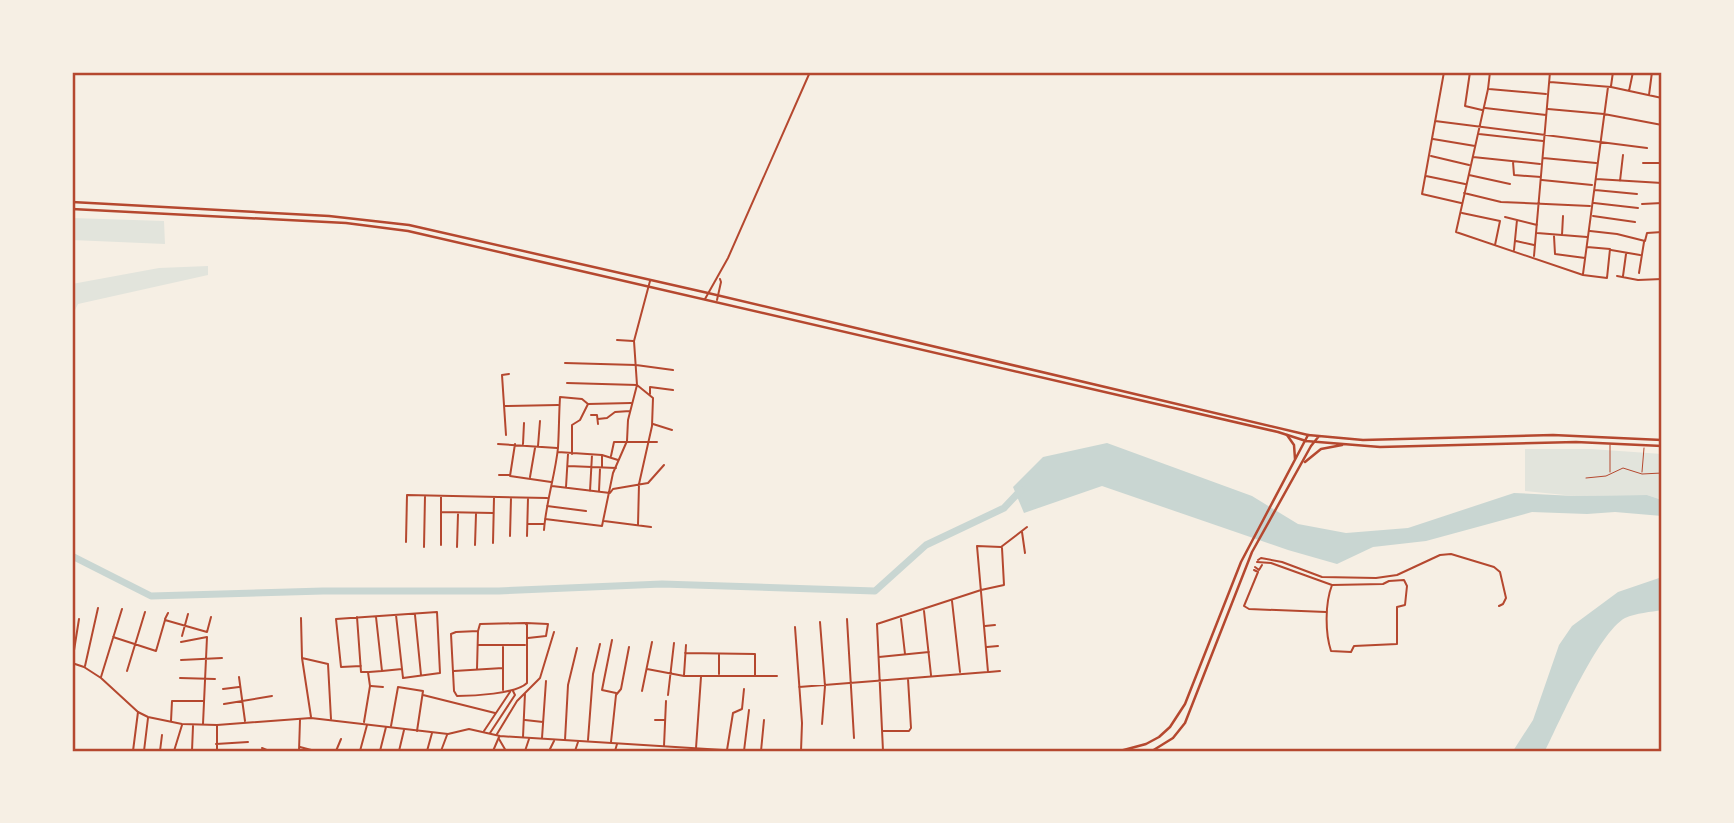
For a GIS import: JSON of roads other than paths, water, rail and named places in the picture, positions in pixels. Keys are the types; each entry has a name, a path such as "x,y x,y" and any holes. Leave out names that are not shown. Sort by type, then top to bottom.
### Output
{"main road":[{"path":"72,202 379,220 708,293 1308,435 1401,440 1575,435 1662,440"},
{"path":"72,209 378,226 648,285 1287,435 1305,442 1362,445"},
{"path":"1287,435 1294,445 1295,458"},
{"path":"1120,751 1146,744 1159,737 1185,704 1241,562 1308,435"},
{"path":"1152,751 1173,738 1185,723 1252,552 1319,436"},
{"path":"1304,463 1321,449 1342,445 1423,446 1537,442 1662,446"}],"street":[{"path":"705,299 715,280 719,278 810,72"},
{"path":"1444,72 1422,194 1462,203"},
{"path":"1470,72 1465,106 1546,115"},
{"path":"1490,72 1456,232 1583,275 1607,278 1610,249"},
{"path":"1532,72 1550,72 1534,257"},
{"path":"1583,275 1604,114 1613,72"},
{"path":"1649,96 1652,72"},
{"path":"1625,73 1632,73 1629,92"},
{"path":"1549,82 1609,87 1662,98"},
{"path":"1488,89 1548,94"},
{"path":"1546,109 1604,114 1662,125"},
{"path":"1435,121 1647,148"},
{"path":"1478,134 1544,141"},
{"path":"1432,139 1475,146"},
{"path":"1430,155 1469,165"},
{"path":"1620,181 1623,155"},
{"path":"1472,157 1541,164"},
{"path":"1542,158 1597,163"},
{"path":"1512,161 1514,174 1594,185"},
{"path":"1643,163 1662,163"},
{"path":"1468,175 1510,184"},
{"path":"1425,176 1465,184"},
{"path":"1595,178 1662,183"},
{"path":"1594,190 1637,194"},
{"path":"1463,193 1501,202 1638,208"},
{"path":"1642,204 1662,203"},
{"path":"1461,213 1500,221 1495,245"},
{"path":"1562,236 1563,216"},
{"path":"1592,216 1635,222"},
{"path":"1505,217 1537,225"},
{"path":"1514,251 1517,219"},
{"path":"1589,231 1644,241"},
{"path":"1639,273 1647,233 1662,232"},
{"path":"1536,233 1588,237"},
{"path":"1554,235 1555,254 1585,258"},
{"path":"1515,241 1535,246"},
{"path":"1587,247 1642,256"},
{"path":"1623,276 1626,253"},
{"path":"1617,276 1638,280 1662,279"},
{"path":"717,302 721,282 719,278"},
{"path":"545,519 602,526 616,468 627,442 637,386 634,341 650,280"},
{"path":"617,340 634,341"},
{"path":"565,363 636,365 673,370"},
{"path":"506,435 502,375 509,374"},
{"path":"567,383 637,386 653,398 652,424 639,484 638,525"},
{"path":"649,395 650,387 673,390"},
{"path":"544,530 547,498 557,450 559,405 562,397 582,398 588,404 633,403"},
{"path":"566,489 572,425 580,420 588,404"},
{"path":"616,412 617,404"},
{"path":"504,406 559,405"},
{"path":"598,419 607,418 616,412 631,411"},
{"path":"591,415 597,415 598,424"},
{"path":"530,478 540,421"},
{"path":"523,445 524,423"},
{"path":"652,424 672,430"},
{"path":"611,456 614,442 657,442"},
{"path":"498,444 523,445 570,454 611,456 620,461"},
{"path":"510,476 515,444"},
{"path":"1610,444 1610,474"},
{"path":"1642,474 1644,446"},
{"path":"590,492 592,455"},
{"path":"599,492 602,455"},
{"path":"568,466 616,468"},
{"path":"610,493 613,489 648,483 664,466"},
{"path":"1587,478 1627,468 1642,474 1662,473"},
{"path":"499,475 530,478 566,489 610,493"},
{"path":"406,542 407,495 547,498"},
{"path":"424,547 425,495"},
{"path":"441,496 441,545"},
{"path":"493,543 494,497"},
{"path":"510,536 511,497"},
{"path":"527,536 528,497"},
{"path":"546,506 586,511"},
{"path":"441,512 493,513"},
{"path":"457,547 458,513"},
{"path":"475,545 476,513"},
{"path":"603,521 651,527"},
{"path":"527,524 545,524"},
{"path":"988,672 977,546 1002,547 1027,527"},
{"path":"1022,531 1025,553"},
{"path":"883,751 877,624 981,590 1003,586 1002,547"},
{"path":"1262,564 1258,561 1261,558 1282,562 1322,577 1376,578 1397,575 1440,555 1451,554 1494,567 1500,572 1506,597 1499,606"},
{"path":"1262,564 1271,563 1332,585 1383,584 1404,580 1407,586 1405,605 1397,607 1396,644 1354,646 1351,652 1331,651 1327,612 1332,585"},
{"path":"1262,564 1244,606 1249,609 1327,612"},
{"path":"1254,569 1259,571"},
{"path":"952,600 960,674"},
{"path":"84,667 98,608"},
{"path":"101,678 122,609"},
{"path":"924,610 931,676"},
{"path":"127,671 145,612"},
{"path":"113,637 156,651 167,612"},
{"path":"361,666 341,667 336,619 376,615 396,614 415,614 437,612 440,673 403,678 396,614"},
{"path":"182,636 188,614"},
{"path":"415,614 421,676"},
{"path":"376,615 382,671"},
{"path":"165,620 207,632 211,617"},
{"path":"357,617 361,672 402,669"},
{"path":"901,617 905,654"},
{"path":"301,618 302,658 311,718"},
{"path":"79,619 72,663 101,678 138,712 148,717 193,725 311,718 432,733 448,734 465,729 496,735 506,751"},
{"path":"847,619 854,737"},
{"path":"820,622 825,686 822,724"},
{"path":"478,631 451,634 457,696 512,690 527,682 526,623"},
{"path":"477,669 480,624 548,624 546,636 527,638"},
{"path":"984,626 995,625"},
{"path":"795,627 802,723 801,751"},
{"path":"496,735 517,701 540,678 554,632"},
{"path":"72,634 76,635"},
{"path":"181,642 206,636 203,725"},
{"path":"612,640 602,690 618,693"},
{"path":"642,691 652,642"},
{"path":"668,695 674,643"},
{"path":"588,741 593,674 600,644"},
{"path":"477,645 526,645"},
{"path":"684,676 686,645"},
{"path":"503,646 503,691"},
{"path":"986,647 998,646"},
{"path":"611,744 618,693 629,647"},
{"path":"565,740 568,685 577,648"},
{"path":"878,657 929,652"},
{"path":"685,653 755,654 755,676"},
{"path":"719,654 719,676"},
{"path":"180,660 222,658"},
{"path":"302,658 328,664 331,720"},
{"path":"453,671 503,668"},
{"path":"647,669 684,676 777,676"},
{"path":"799,687 1000,671"},
{"path":"363,723 370,686 368,672"},
{"path":"696,749 702,676"},
{"path":"239,677 246,722"},
{"path":"180,678 215,679"},
{"path":"882,731 909,731 911,728 908,678"},
{"path":"542,739 546,681"},
{"path":"370,686 383,687"},
{"path":"223,689 240,687"},
{"path":"391,727 398,687 423,691 417,731"},
{"path":"727,751 733,713 742,709 744,689"},
{"path":"483,732 512,690"},
{"path":"491,733 515,695 512,690"},
{"path":"523,738 525,692"},
{"path":"422,695 495,713"},
{"path":"224,704 272,696"},
{"path":"171,722 172,701 204,701"},
{"path":"664,747 666,701"},
{"path":"744,751 749,710"},
{"path":"126,751 133,749 138,712"},
{"path":"144,751 148,717"},
{"path":"299,751 300,719"},
{"path":"524,720 543,722"},
{"path":"655,720 665,720"},
{"path":"761,751 764,720"},
{"path":"174,751 182,724"},
{"path":"360,751 368,724"},
{"path":"192,751 193,725"},
{"path":"217,725 217,751"},
{"path":"380,751 386,726"},
{"path":"399,751 404,729"},
{"path":"427,751 432,733"},
{"path":"441,751 448,734"},
{"path":"160,751 162,735"},
{"path":"499,737 738,751"},
{"path":"492,751 499,737"},
{"path":"336,751 341,738"},
{"path":"525,751 529,738"},
{"path":"550,751 554,740"},
{"path":"575,751 578,741"},
{"path":"216,744 248,742"},
{"path":"615,751 617,744"},
{"path":"299,747 316,751"},
{"path":"262,748 269,751"},
{"path":"79,751 89,751"}],"waterway":[{"path":"72,556 151,596 323,591 499,591 662,584 875,591 926,545 1004,508 1021,490"}]}
